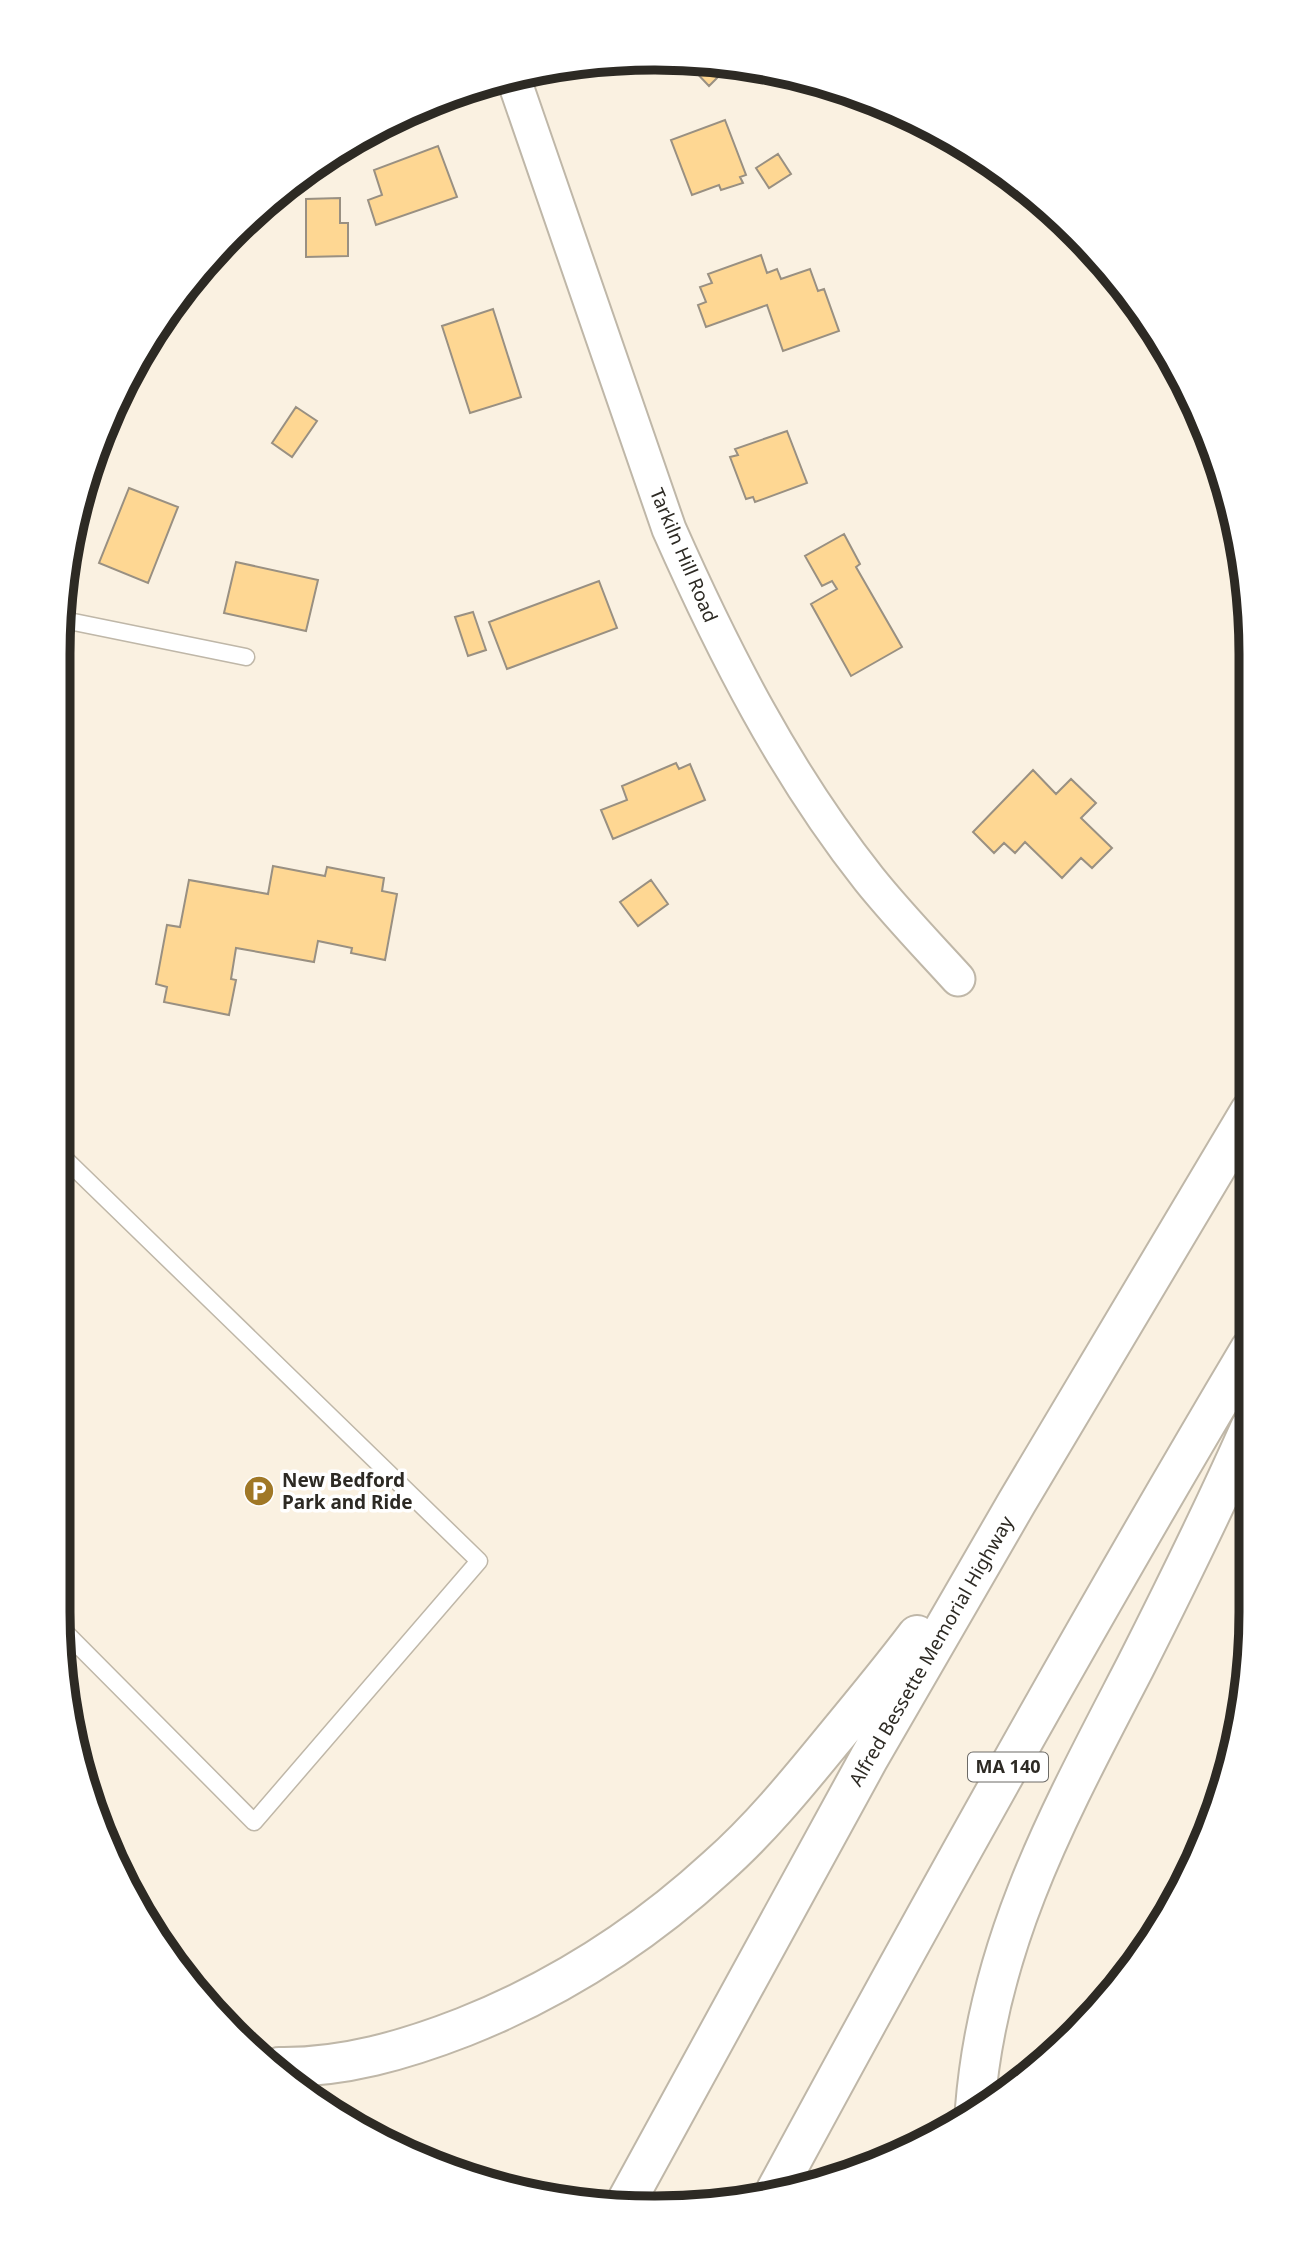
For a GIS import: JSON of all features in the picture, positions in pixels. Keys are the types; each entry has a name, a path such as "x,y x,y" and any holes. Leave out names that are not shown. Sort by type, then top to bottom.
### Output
{"highway":[{"name":"Alfred Bessette Memorial Highway","path":"630,2195 810,1862 1017,1502 1239,1129"},
{"name":"MA 140","path":"780,2182 922,1920 1056,1681 1239,1368"},
{"path":"976,2099 980,2059 998,1972 1016,1915 1038,1860 1086,1759 1204,1528 1239,1452"},
{"path":"288,2066 358,2060 424,2043 551,1987 666,1911 718,1867 809,1769 908,1647 1017,1502"}],"street":[{"name":"Tarkiln Hill Road","path":"516,87 669,529 699,597 768,730 830,826 870,880 958,979"}],"lane":[{"path":"71,621 247,657"},
{"path":"70,1164 479,1561 254,1822 71,1639"}],"building":[{"path":"695,71 721,74 709,86"},
{"path":"725,120 746,175 740,177 743,183 721,190 719,185 692,195 671,140"},
{"path":"438,146 457,197 376,225 368,200 382,195 374,170"},
{"path":"778,154 791,174 769,188 756,168"},
{"path":"340,198 340,223 348,223 348,256 306,257 306,199"},
{"path":"761,255 767,273 777,269 781,279 810,269 818,291 824,289 839,331 783,351 767,305 706,327 698,305 706,302 700,287 712,283 708,274"},
{"path":"493,309 521,397 470,413 442,326"},
{"path":"296,407 317,421 292,457 272,443"},
{"path":"787,431 807,483 755,502 753,497 746,499 730,457 738,455 735,449"},
{"path":"129,488 178,507 148,583 99,563"},
{"path":"844,534 860,564 856,567 902,647 851,676 811,604 837,589 832,581 822,586 805,556"},
{"path":"236,562 318,580 306,631 224,613"},
{"path":"599,581 617,628 507,669 489,622"},
{"path":"473,612 486,650 468,656 455,617"},
{"path":"676,763 679,769 690,764 705,800 613,839 601,810 627,800 622,786"},
{"path":"1033,770 1056,794 1071,779 1096,803 1081,818 1112,848 1092,868 1081,858 1062,878 1025,842 1015,853 1004,843 994,853 973,832"},
{"path":"273,866 325,876 327,867 384,878 382,891 397,894 385,960 351,953 352,948 318,941 314,962 236,948 231,979 236,980 229,1015 164,1002 167,987 156,984 167,925 180,927 189,880 268,894"},
{"path":"651,880 668,904 638,926 620,902"}],"place":[{"name":"New Bedford Park and Ride","path":"259,1491"}]}
